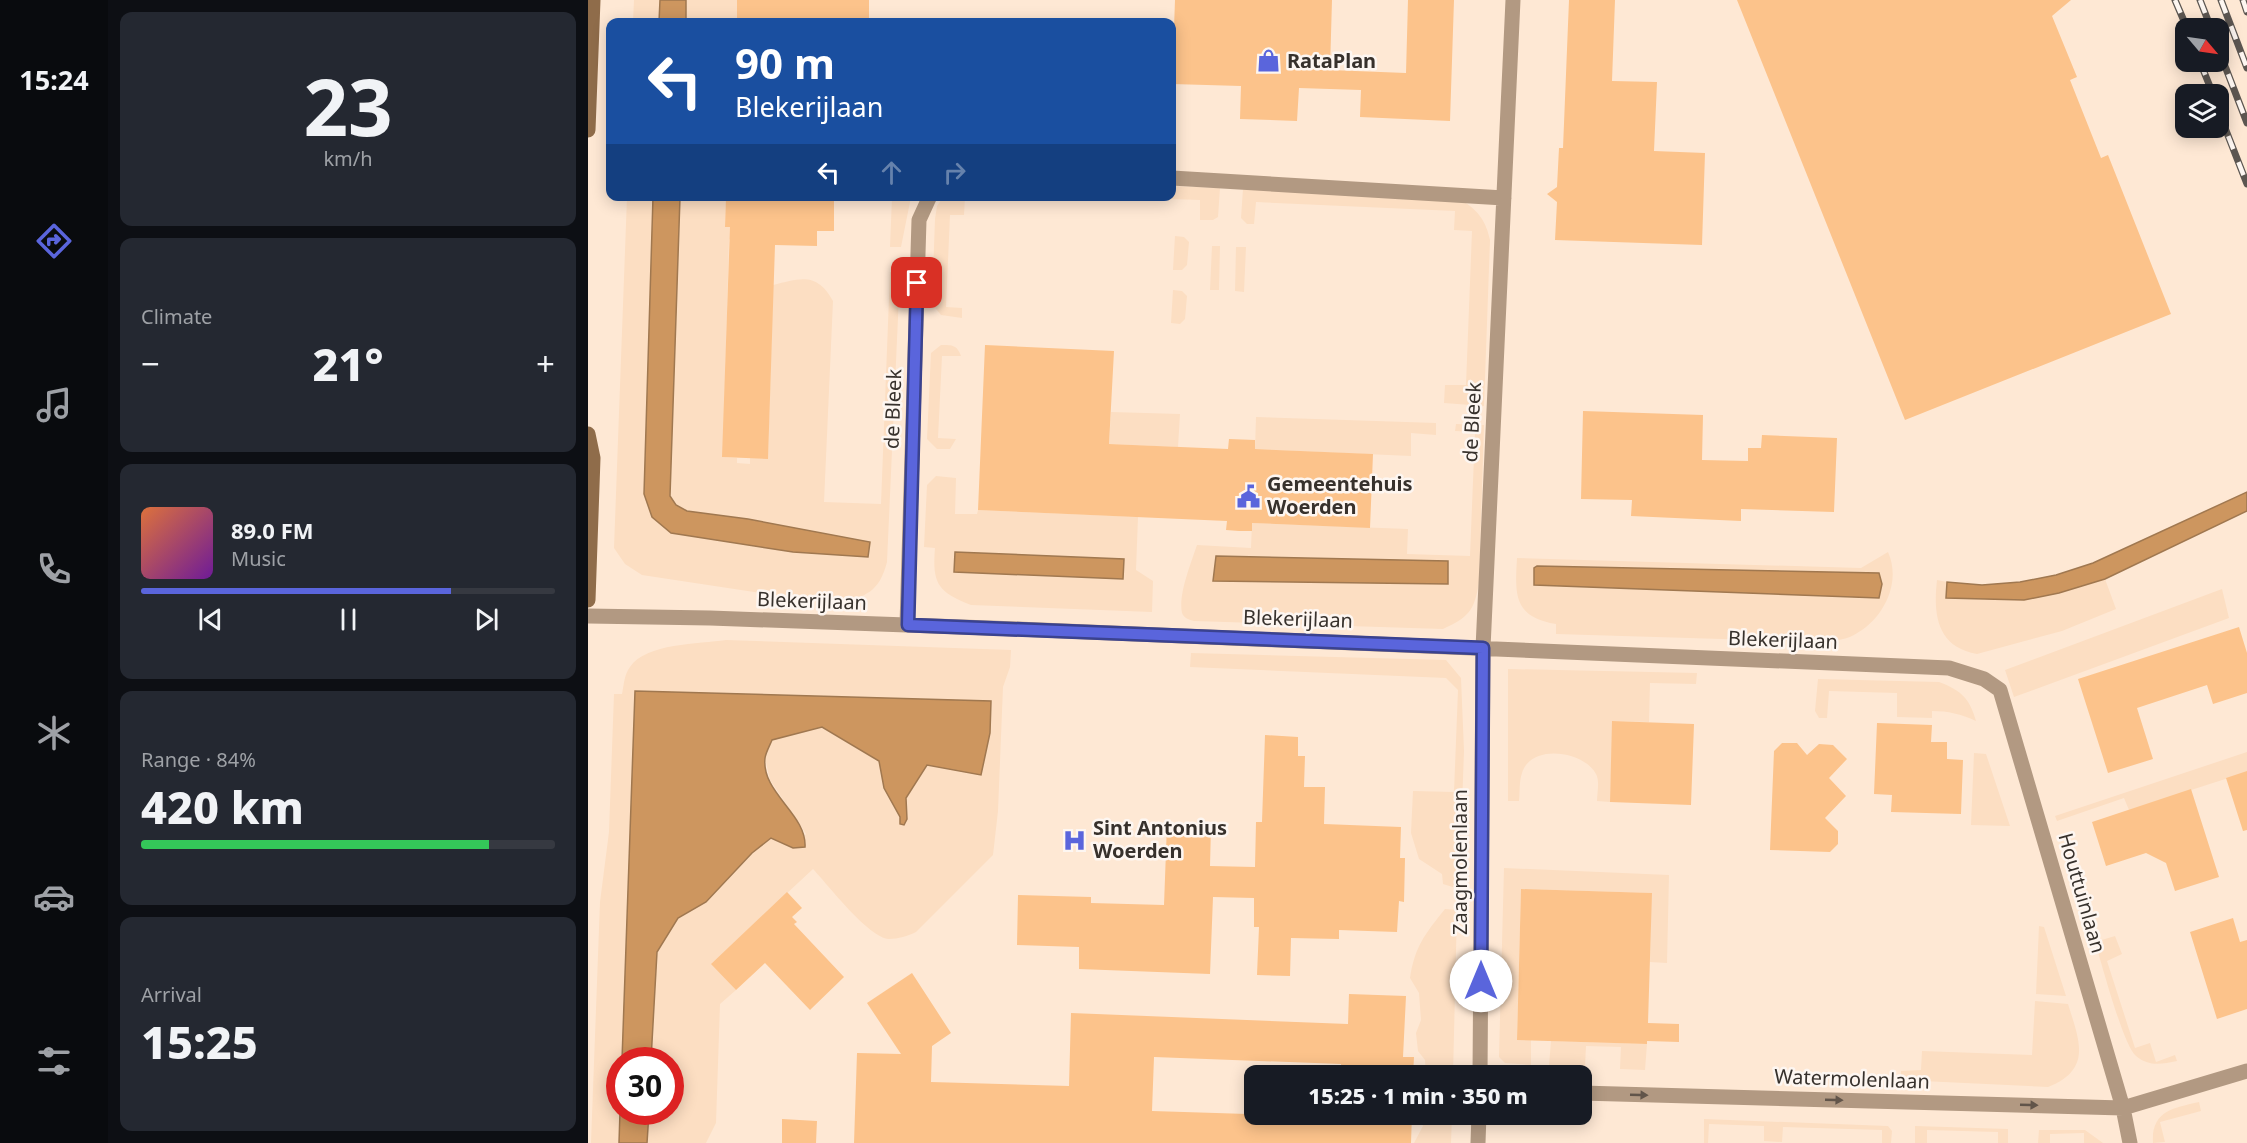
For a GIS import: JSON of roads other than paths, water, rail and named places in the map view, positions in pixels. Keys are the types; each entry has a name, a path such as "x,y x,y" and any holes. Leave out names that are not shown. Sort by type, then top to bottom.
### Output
{"main road":[{"path":"588,130 593,0"},
{"path":"588,434 593,458 588,600"}],"street":[{"name":"de Bleek","path":"1483,648 1513,0"},
{"path":"1176,178 1504,198"},
{"name":"de Bleek","path":"908,625 919,220 928,201"},
{"name":"Blekerijlaan","path":"588,616 908,625 1949,668 1984,679 2000,690"},
{"name":"Zaagmolenlaan","path":"1480,1065 1483,648"},
{"name":"Houttuinlaan","path":"2000,690 2123,1108 2130,1143"},
{"path":"2123,1108 2247,1071"},
{"name":"Watermolenlaan","path":"1592,1093 2123,1108"},
{"path":"1478,1143 1479,1125"}],"railway":[{"path":"2175,0 2183,18"},
{"path":"2200,0 2207,18"},
{"path":"2221,0 2247,68"},
{"path":"2243,0 2247,12"},
{"path":"2204,72 2209,84"},
{"path":"2227,72 2247,123"},
{"path":"2229,138 2247,184"}],"place":[{"name":"RataPlan","path":"1269,61"},
{"name":"Gemeentehuis Woerden","path":"1249,496"},
{"name":"Sint Antonius Woerden","path":"1075,840"}]}
